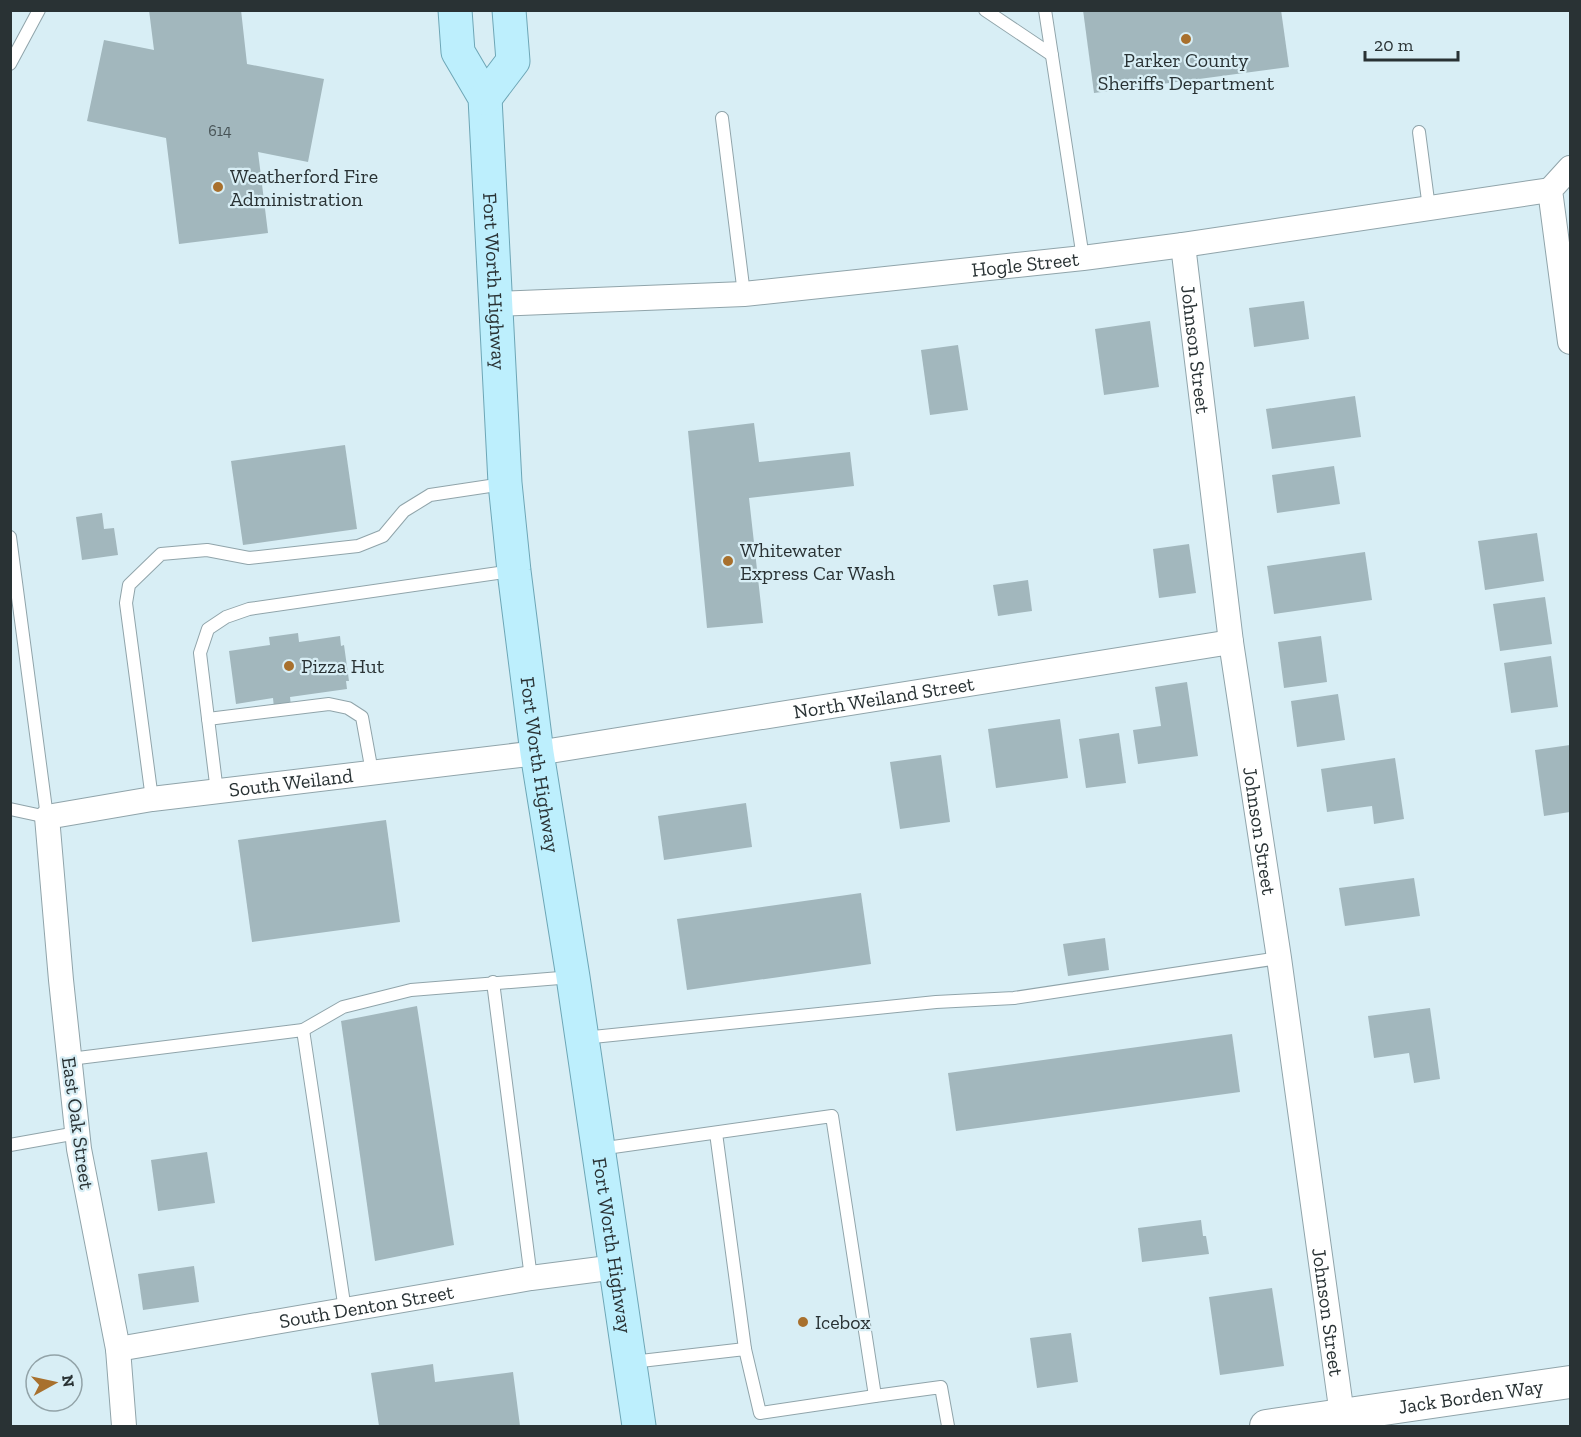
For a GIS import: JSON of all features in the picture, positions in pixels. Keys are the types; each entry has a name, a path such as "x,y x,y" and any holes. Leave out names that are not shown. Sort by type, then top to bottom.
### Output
{"main road":[{"path":"440,10 458,52"},
{"name":"Fort Worth Highway","path":"455,10 458,52 485,98 505,483 513,571 537,753 573,977 639,1426"},
{"path":"509,10 513,61"},
{"path":"485,98 513,61 527,10"}],"street":[{"path":"1570,168 1550,190 1570,342"},
{"name":"Hogle Street","path":"496,304 744,294 1083,258 1550,190"},
{"name":"Johnson Street","path":"1183,245 1231,642 1279,958 1357,1418"},
{"name":"North Weiland Street","path":"537,753 1231,642"},
{"name":"South Weiland","path":"47,817 152,799 537,753"},
{"name":"East Oak Street","path":"47,817 77,1133 118,1349 124,1426"},
{"name":"South Denton Street","path":"118,1349 531,1278 616,1268"},
{"name":"Jack Borden Way","path":"1266,1426 1357,1418 1570,1382"}],"lane":[{"path":"10,64 39,10"},
{"path":"985,10 1052,55"},
{"path":"1045,10 1083,258"},
{"path":"722,118 744,294"},
{"path":"1419,132 1429,208"},
{"path":"152,799 126,603 129,585 161,554 207,550 249,558 358,546 383,536 404,511 430,495 505,483"},
{"path":"10,537 47,817 10,809"},
{"path":"216,792 200,653 208,629 226,617 249,609 513,571"},
{"path":"208,719 329,704 348,708 362,717 372,772"},
{"path":"582,1039 936,1002 1014,998 1279,958"},
{"path":"70,1059 303,1030 343,1007 411,990 573,977"},
{"path":"493,982 531,1278"},
{"path":"303,1030 345,1310"},
{"path":"598,1149 832,1116 875,1396"},
{"path":"10,1145 77,1133"},
{"path":"716,1133 745,1349 760,1413 941,1387 948,1426"},
{"path":"630,1363 745,1349"}],"building":[{"path":"149,10 241,10 247,64 324,79 308,162 258,152 268,233 179,244 166,138 87,121 104,40 154,50"},
{"name":"Parker County Sheriffs Department","path":"1083,10 1281,10 1289,67 1094,93"},
{"path":"1304,301 1309,339 1254,347 1249,308"},
{"path":"1150,321 1159,387 1104,395 1095,329"},
{"path":"958,345 968,410 930,415 921,350"},
{"path":"1355,396 1361,437 1272,449 1266,409"},
{"name":"Whitewater Express Car Wash","path":"754,423 759,462 850,452 854,486 749,498 763,623 707,628 688,431"},
{"path":"345,445 357,529 243,545 231,461"},
{"path":"1334,466 1340,504 1277,513 1272,475"},
{"path":"102,513 104,529 114,528 118,555 82,560 76,517"},
{"path":"1537,533 1544,581 1485,590 1478,541"},
{"path":"1189,544 1196,593 1159,598 1153,549"},
{"path":"1365,552 1372,600 1274,614 1267,566"},
{"path":"1028,580 1032,611 998,616 993,585"},
{"path":"1545,597 1552,644 1500,651 1493,604"},
{"name":"Pizza Hut","path":"298,633 299,642 340,636 341,646 344,645 349,681 346,681 347,689 290,697 291,706 274,708 273,698 236,704 229,651 270,645 269,637"},
{"path":"1321,636 1327,682 1284,688 1278,642"},
{"path":"1551,656 1558,707 1511,713 1504,663"},
{"path":"1187,682 1198,756 1138,764 1133,730 1161,726 1155,687"},
{"path":"1338,694 1345,740 1297,747 1291,701"},
{"path":"1060,719 1068,778 996,788 988,729"},
{"path":"1119,733 1126,783 1086,788 1079,739"},
{"path":"1570,745 1570,812 1544,816 1535,750"},
{"path":"941,755 950,822 900,829 890,762"},
{"path":"1395,758 1404,819 1374,824 1372,806 1327,812 1321,769"},
{"path":"746,803 752,847 664,860 658,816"},
{"path":"386,820 400,922 252,942 238,840"},
{"path":"1414,878 1420,916 1345,926 1339,888"},
{"path":"861,893 871,964 687,990 677,919"},
{"path":"1105,938 1109,970 1068,976 1063,944"},
{"path":"417,1006 454,1245 375,1261 341,1021"},
{"path":"1430,1008 1440,1079 1414,1083 1409,1053 1374,1058 1368,1016"},
{"path":"1232,1034 1240,1092 956,1131 948,1073"},
{"path":"207,1152 215,1203 158,1211 151,1160"},
{"path":"1201,1220 1209,1254 1142,1262 1138,1228"},
{"path":"194,1266 199,1302 143,1310 138,1274"},
{"path":"1272,1288 1284,1366 1220,1375 1209,1297"},
{"path":"1071,1333 1078,1382 1037,1388 1030,1338"},
{"path":"433,1364 435,1382 513,1372 520,1426 379,1426 371,1373"}],"place":[{"name":"Parker County Sheriffs Department","path":"1186,39"},
{"name":"Weatherford Fire Administration","path":"218,187"},
{"name":"Whitewater Express Car Wash","path":"728,561"},
{"name":"Pizza Hut","path":"289,666"},
{"name":"Icebox","path":"803,1322"}]}
